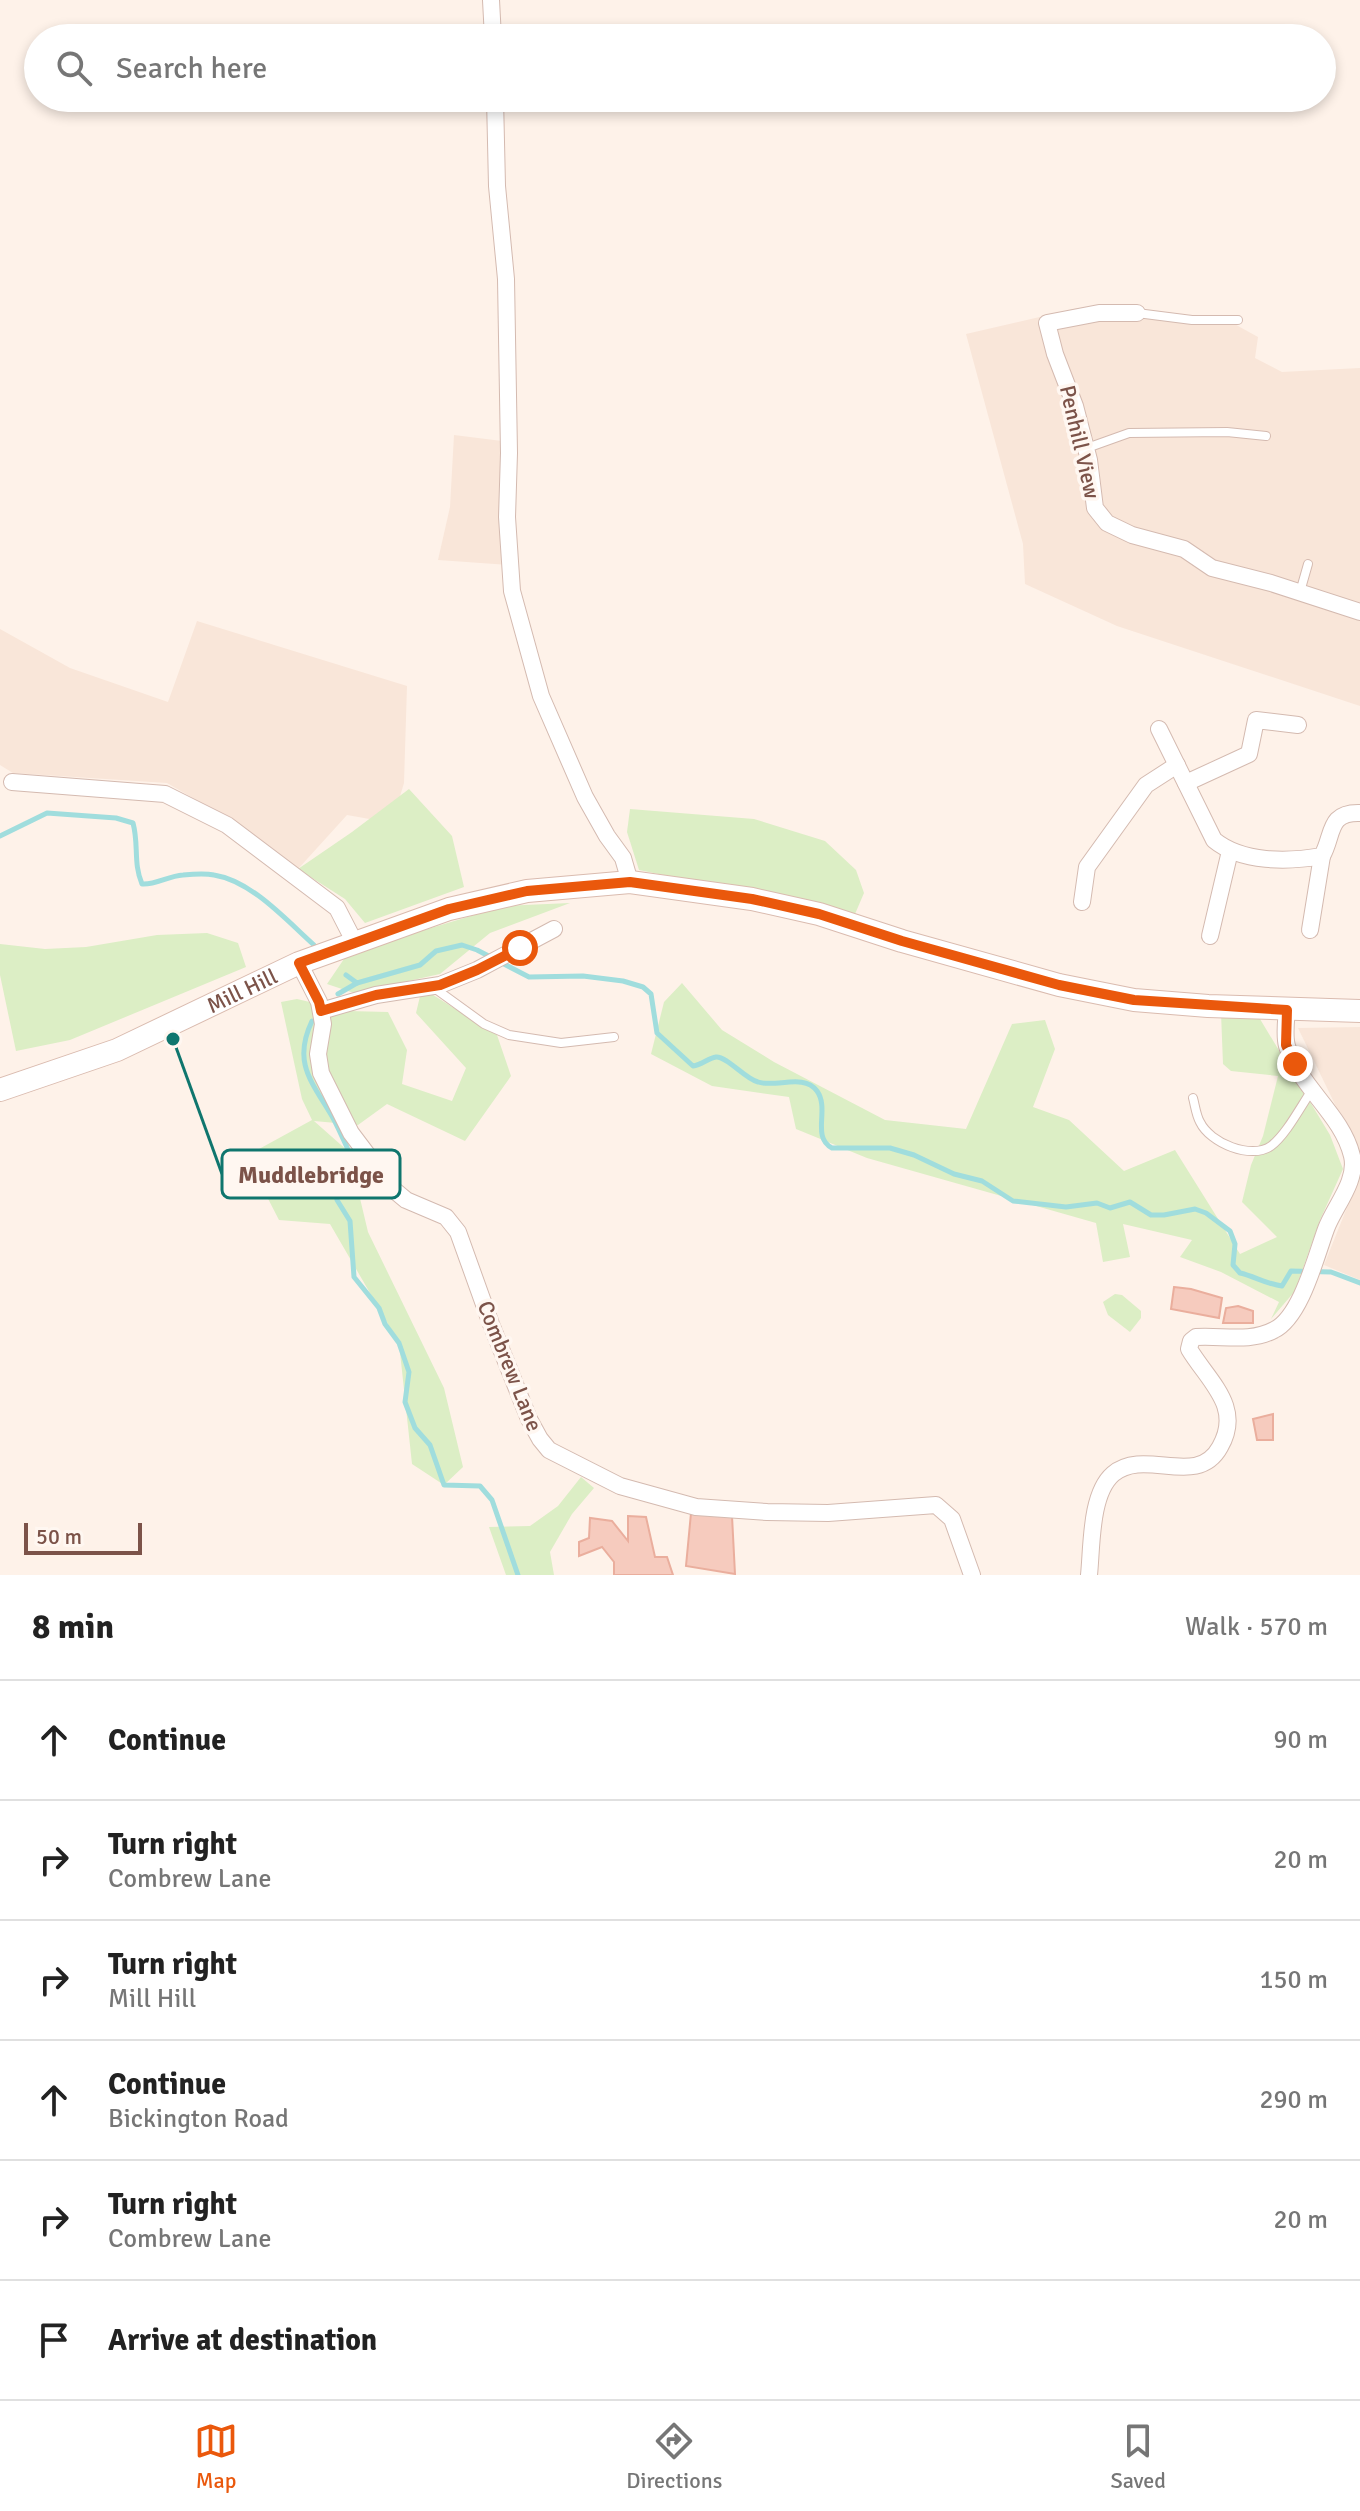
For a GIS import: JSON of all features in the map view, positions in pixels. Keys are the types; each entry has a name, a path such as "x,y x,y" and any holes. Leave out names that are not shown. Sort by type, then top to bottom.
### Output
{"main road":[{"name":"Mill Hill","path":"0,1090 117,1050 299,963 449,909 527,891 630,882 752,899 792,908 1059,985 1134,1000 1287,1010 1360,1011"}],"street":[{"path":"491,0 492,24"},
{"path":"495,112 497,186 506,279 507,517 512,591 541,696 585,797 623,858 630,882"},
{"name":"Penhill View","path":"1137,313 1099,313 1047,323 1075,406 1086,449 1095,508 1107,523 1132,535 1184,549 1212,568 1271,583 1360,612"},
{"path":"1186,783 1249,754 1256,720 1298,725"},
{"path":"1159,729 1214,840 1230,851 1292,861 1322,856"},
{"path":"1082,902 1087,867 1146,785 1177,765"},
{"path":"6,779 165,794 227,825 337,908 355,943"},
{"path":"1310,930 1322,856 1335,821 1342,816 1360,813"},
{"path":"1210,936 1230,851"},
{"path":"321,1011 376,995 433,986 477,970 554,929"},
{"name":"Combrew Lane","path":"299,963 321,1011 323,1024 318,1054 321,1073 351,1133 394,1190 406,1200 446,1217 458,1232 529,1419 549,1450 620,1486 696,1507 828,1513 936,1505 952,1519 972,1575"},
{"path":"1089,1575 1094,1516 1100,1493 1113,1474 1142,1465 1188,1467 1206,1464 1217,1453 1228,1433 1229,1414 1225,1401 1189,1349 1191,1341 1196,1337 1254,1336 1275,1330 1287,1319 1302,1294 1326,1227 1342,1199 1352,1171 1353,1157 1341,1132 1286,1045 1287,1010"}],"lane":[{"path":"1137,313 1192,320 1238,320"},
{"path":"1086,449 1129,433 1227,432 1266,436"},
{"path":"1300,592 1308,564"},
{"path":"433,986 484,1024 509,1035 561,1043 614,1037"},
{"path":"1193,1098 1199,1122 1207,1132 1224,1143 1249,1151 1271,1146 1312,1089"}],"shaded area":[{"path":"1078,308 1229,321 1258,337 1255,358 1282,372 1360,368 1360,706 1117,626 1025,584 1023,544 966,334"},
{"path":"454,435 510,442 509,565 438,560 450,507"},
{"path":"197,621 407,686 404,783 392,823 347,815 298,869 231,820 167,783 13,773 0,765 0,629 70,668 168,702"},
{"path":"1360,1027 1360,1156 1298,1028"},
{"path":"1360,1175 1360,1280 1324,1265"}],"green space":[{"path":"409,789 452,836 464,887 365,923 345,899 298,869"},
{"path":"630,809 754,819 825,841 856,870 864,893 855,914 639,870 627,832"},
{"path":"570,903 490,933 440,974 354,993 327,984 348,953 504,906"},
{"path":"207,933 238,943 246,967 70,1040 16,1051 0,975 0,944 45,949 86,947 157,935"},
{"path":"682,983 722,1030 774,1062 885,1120 966,1129 1012,1024 1045,1020 1055,1049 1033,1107 1069,1120 1124,1171 1175,1150 1240,1254 1277,1237 1242,1202 1278,1076 1231,1071 1223,1064 1221,1013 1260,1019 1330,1135 1343,1169 1320,1220 1295,1291 1271,1319 1279,1302 1221,1272 1180,1257 1192,1240 1123,1224 1130,1257 1103,1262 1096,1223 867,1158 796,1129 789,1097 712,1086 651,1054 664,1002"},
{"path":"422,988 497,1035 511,1076 465,1141 387,1104 358,1125 314,1121 349,1152 368,1232 444,1388 463,1467 444,1485 412,1464 399,1343 330,1224 279,1220 246,1156 312,1120 302,1099 281,1002 297,999 348,1011 388,1012 407,1050 402,1084 452,1101 466,1068 416,1013"},
{"path":"1115,1294 1122,1295 1141,1311 1141,1318 1130,1332 1108,1315 1103,1302"},
{"path":"581,1477 594,1488 572,1514 550,1552 554,1575 506,1575 489,1527 530,1526 558,1506"}],"building":[{"path":"1174,1287 1222,1298 1219,1318 1171,1309"},
{"path":"1238,1306 1253,1311 1253,1323 1223,1323 1226,1308"},
{"path":"1273,1414 1273,1440 1257,1440 1253,1419"},
{"path":"691,1513 732,1516 735,1574 686,1566"},
{"path":"628,1516 646,1517 655,1557 667,1557 673,1575 614,1575 614,1562 602,1547 579,1556 579,1542 589,1538 590,1518 612,1521 628,1541"}],"waterway":[{"path":"0,836 47,813 116,818 133,823 142,884 195,874 228,879 255,893 314,945"},
{"path":"346,975 357,983 420,965 436,951 462,945 529,977 583,976 643,987 651,994 657,1033 693,1066 716,1057 758,1082 805,1083 817,1091 822,1106 821,1130 826,1143 832,1148 890,1148 914,1155 954,1174 982,1181 1013,1201 1066,1207 1097,1203 1110,1208 1130,1202 1151,1215 1195,1209 1206,1213 1230,1231 1235,1244 1233,1265 1240,1273 1282,1286 1291,1271 1331,1272 1360,1283"},
{"path":"338,994 357,983"},
{"path":"312,1021 304,1049 307,1072 349,1152 334,1177 337,1200 350,1221 354,1277 379,1308 385,1324 399,1343 409,1372 405,1402 415,1428 430,1445 444,1485 480,1486 492,1500 518,1575"}],"place":[{"name":"Muddlebridge","path":"173,1039"}],"route":[{"path":"520,948 440,985 376,995 321,1011 299,963 449,909 527,891 630,882 752,899 819,914 1059,985 1134,1000 1287,1010 1286,1045 1295,1064"}]}
